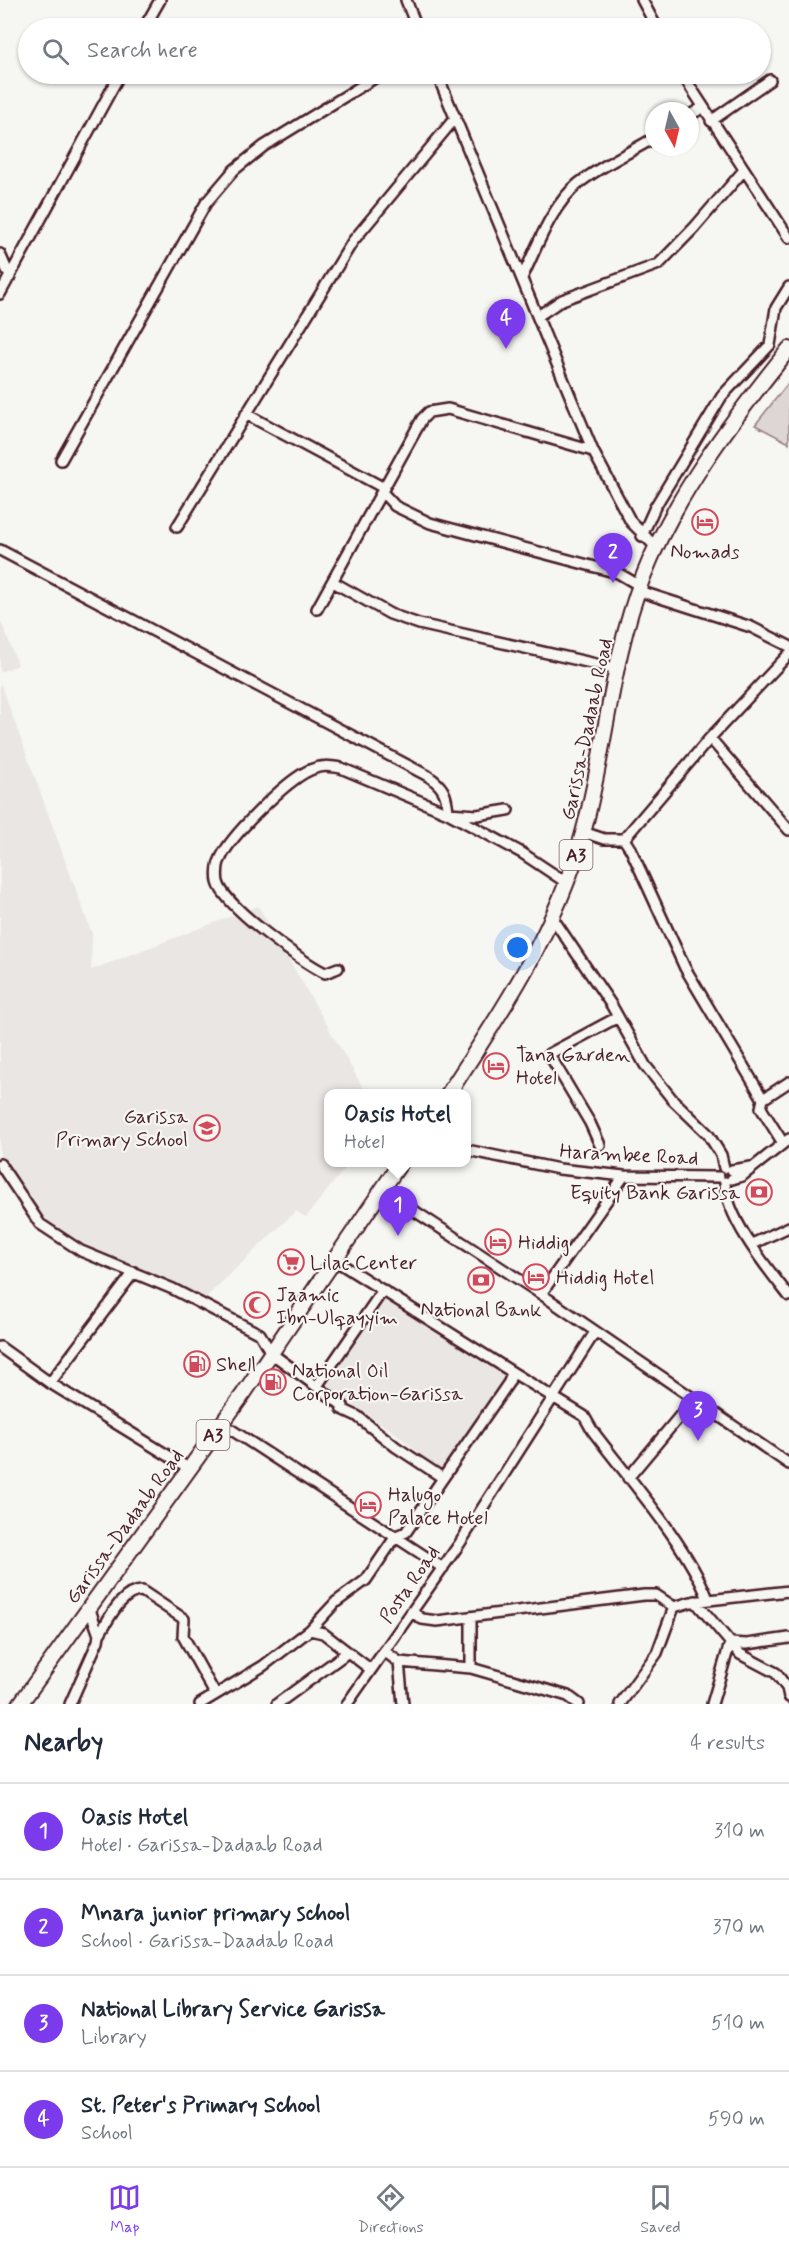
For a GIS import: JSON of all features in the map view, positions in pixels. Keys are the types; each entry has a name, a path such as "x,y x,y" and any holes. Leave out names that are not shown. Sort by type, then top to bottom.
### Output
{"highway":[{"name":"A3","path":"640,589 656,547 713,450 749,398 789,349"},
{"name":"Garissa-Dadaab Road","path":"451,1089 519,986 567,883 583,832 618,669 640,589"},
{"name":"Garissa-Dadaab Road","path":"20,1704 190,1469 396,1167"}],"street":[{"path":"150,18 160,0"},
{"path":"406,0 413,18"},
{"path":"642,0 652,18"},
{"path":"0,294 115,84"},
{"path":"61,460 213,195 234,170 264,146 365,84"},
{"path":"441,84 593,451 631,522 642,536 656,547"},
{"path":"688,84 789,238"},
{"path":"711,121 764,84"},
{"path":"177,527 353,241 456,117"},
{"path":"522,278 539,241 568,194 591,174 645,143"},
{"path":"538,316 562,300 659,264 694,228 744,170"},
{"path":"0,254 10,276"},
{"path":"642,536 655,507 722,396 770,345 776,308 789,287"},
{"path":"317,609 422,419 437,409 448,409 593,451"},
{"path":"246,414 323,453 383,490 395,506 430,523 618,573 640,589 751,627 789,646"},
{"path":"0,550 428,776 441,785 447,796 448,813"},
{"path":"333,582 390,614 419,624 618,669"},
{"path":"583,832 604,839 624,839 710,738 789,654"},
{"path":"710,738 789,830"},
{"path":"338,968 325,973 308,965 238,910 218,884 219,861 232,839 265,805 308,771 324,765 341,768 448,813 522,853 567,883"},
{"path":"448,813 477,815 508,810"},
{"path":"624,839 647,881 685,968 763,1098 761,1108 786,1141"},
{"path":"552,917 618,1017 652,1074 672,1099 708,1134 722,1155 727,1199 753,1244 789,1296"},
{"path":"600,1145 590,1123 549,1054 618,1017"},
{"path":"763,1098 789,1082"},
{"name":"Harambee Road","path":"471,1151 559,1169 624,1176 726,1175 751,1167 786,1141"},
{"path":"0,1164 40,1224 49,1232 111,1265 134,1272 260,1334 271,1353 343,1406 342,1409 346,1413 357,1416 396,1447 443,1478"},
{"path":"541,1294 624,1176"},
{"path":"381,1189 541,1294 789,1464"},
{"path":"753,1244 789,1227"},
{"path":"333,1259 584,1416 698,1577 708,1599"},
{"path":"50,1383 134,1272"},
{"path":"317,1386 383,1290"},
{"name":"Posta Road","path":"347,1704 443,1568 556,1397 595,1332"},
{"path":"0,1347 50,1383 190,1469"},
{"path":"200,1704 263,1666 310,1630 336,1602 366,1580 396,1536 406,1532 509,1382 512,1372"},
{"path":"628,1478 694,1399"},
{"path":"221,1423 355,1513 396,1536 443,1568"},
{"path":"70,1704 99,1635 123,1600 130,1593 142,1591 184,1619 183,1636 215,1694"},
{"path":"412,1612 429,1621 471,1618 644,1595 656,1595 675,1607 708,1599 789,1591"},
{"path":"695,1601 706,1616 724,1631 730,1643 740,1654 776,1673 787,1688 789,1696"},
{"path":"89,1607 99,1635"},
{"path":"620,1704 657,1653 675,1607"},
{"path":"471,1618 471,1668"},
{"path":"310,1630 323,1633 370,1669"},
{"path":"730,1643 747,1644 789,1638"},
{"path":"712,1704 730,1643"},
{"path":"384,1651 399,1662 471,1668 568,1696 579,1704"},
{"path":"278,1704 348,1652"},
{"path":"399,1662 403,1704"}],"shaded area":[{"path":"789,382 789,443 755,425"},
{"path":"0,619 18,665 0,672"},
{"name":"Garissa Primary School","path":"0,682 92,934 91,970 258,906 364,1089 324,1089 324,1167 346,1167 306,1217 296,1211 204,1299 82,1245 47,1224 0,1159"},
{"path":"383,1292 511,1372 443,1475 397,1434 321,1384"}],"place":[{"name":"St. Peter's Primary School","path":"506,349"},
{"name":"Nomads","path":"705,522"},
{"name":"Mnara junior primary school","path":"613,583"},
{"name":"Tana Garden Hotel","path":"496,1066"},
{"name":"Garissa Primary School","path":"207,1128"},
{"name":"Equity Bank Garissa","path":"759,1192"},
{"name":"Oasis Hotel","path":"398,1236"},
{"name":"Hiddig","path":"498,1242"},
{"name":"Lilac Center","path":"291,1262"},
{"name":"Hiddig Hotel","path":"536,1277"},
{"name":"National Bank","path":"481,1280"},
{"name":"Jaamic Ibn-Ulqayyim","path":"257,1305"},
{"name":"Shell","path":"197,1364"},
{"name":"National Oil Corporation-Garissa","path":"273,1382"},
{"name":"National Library Service Garissa","path":"698,1441"},
{"name":"Halugo Palace Hotel","path":"368,1505"}]}
